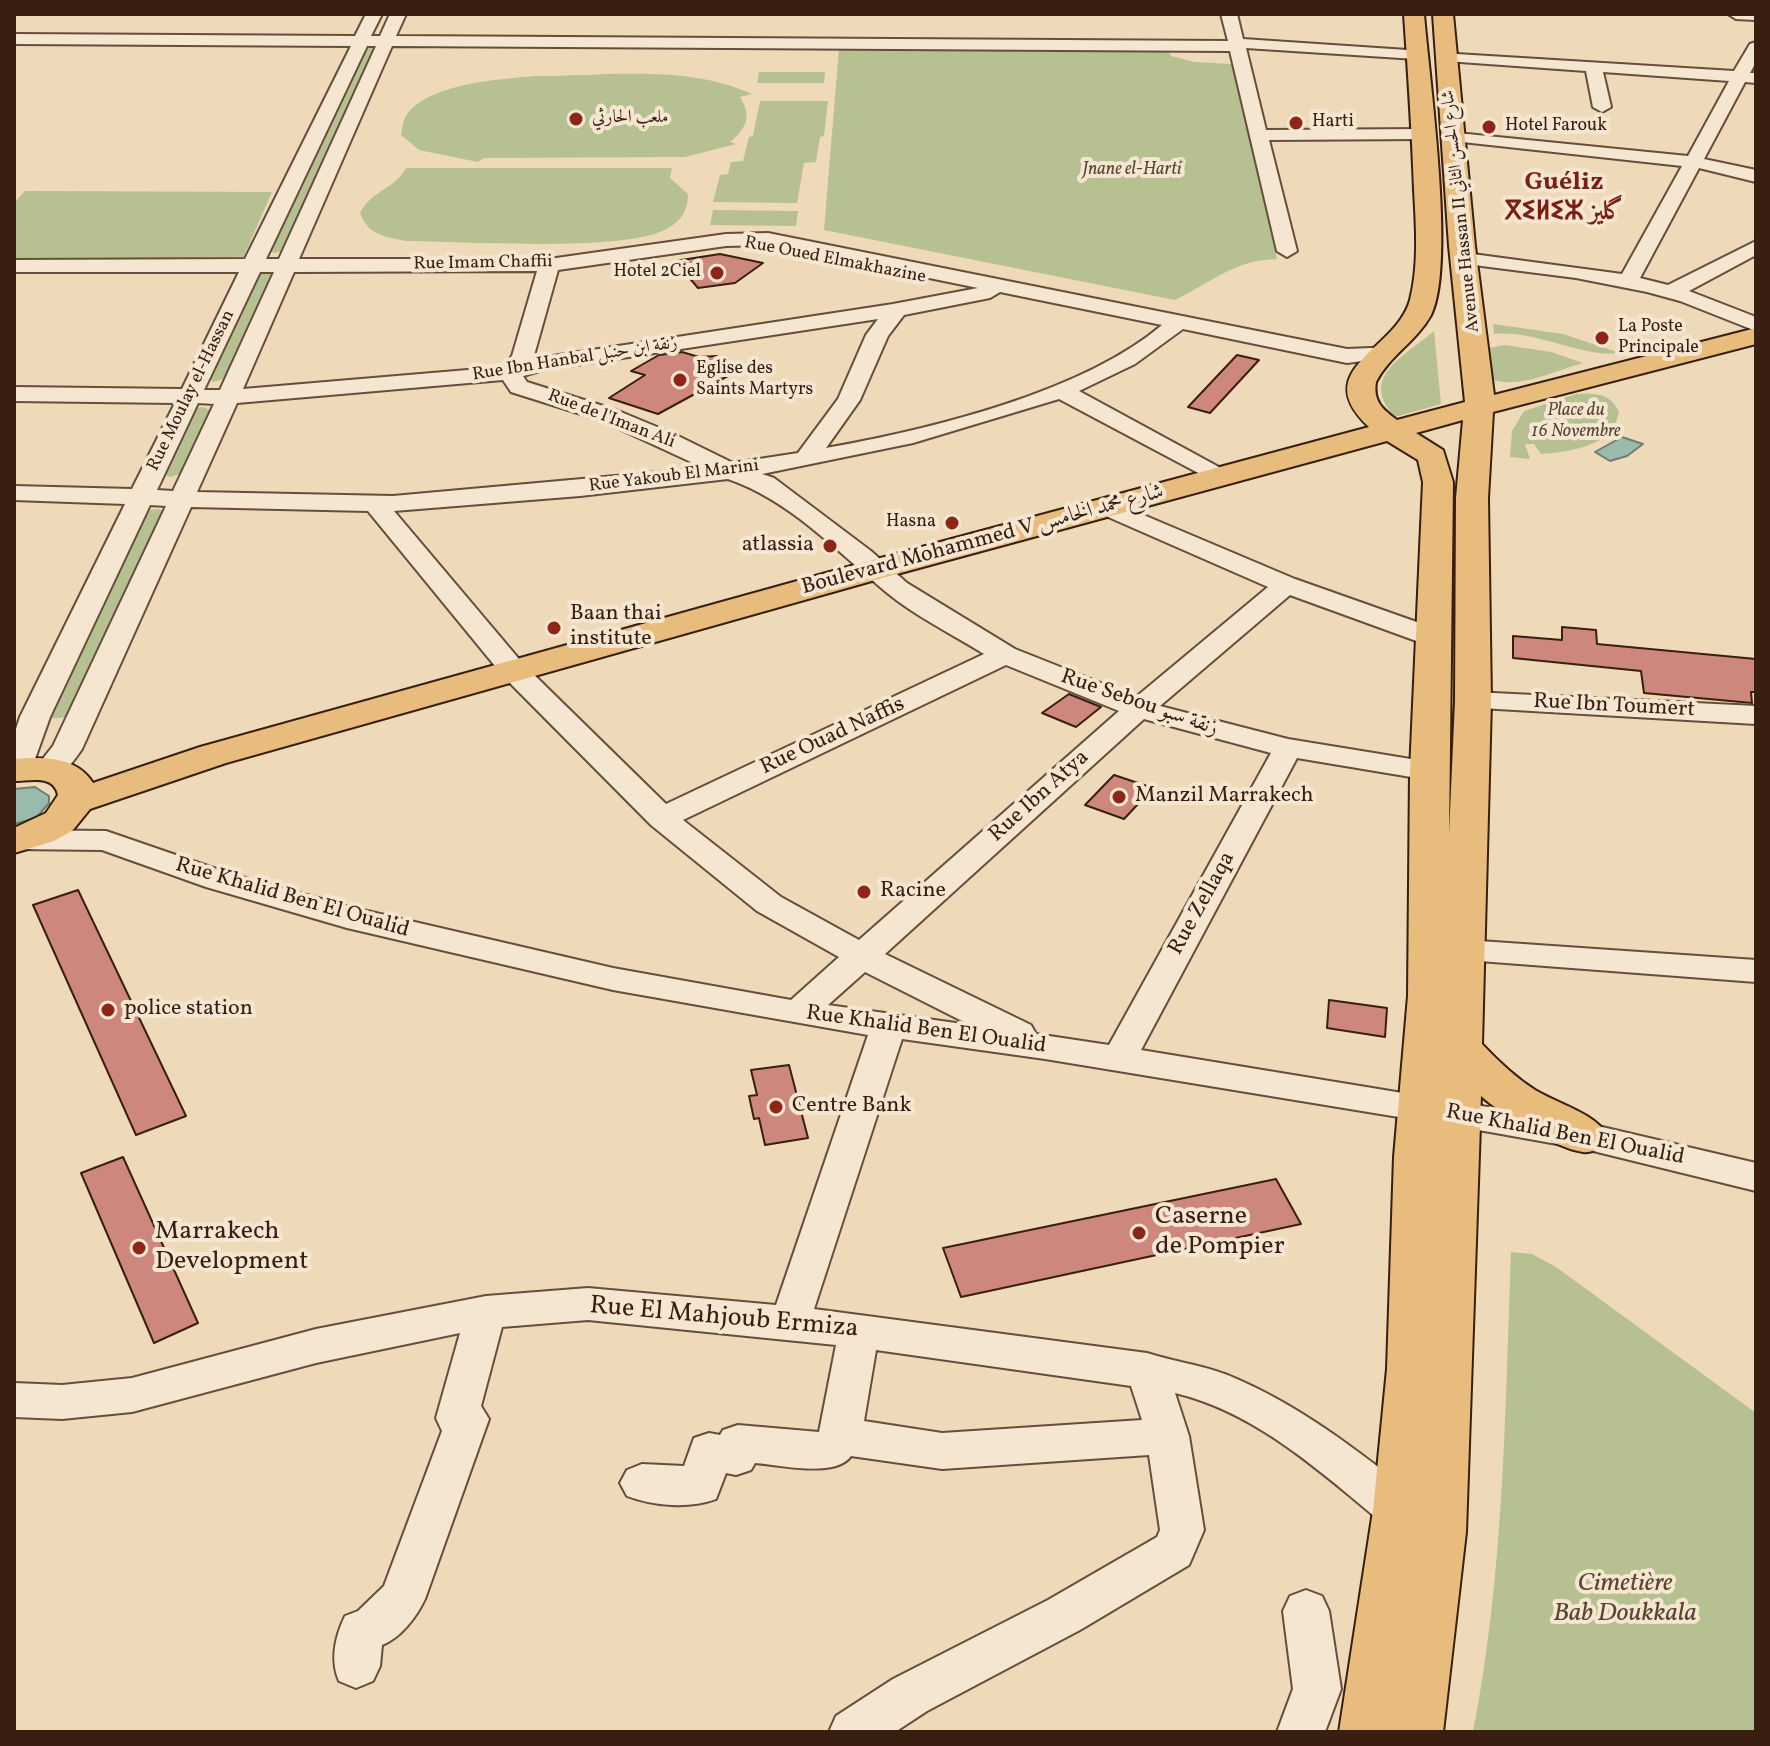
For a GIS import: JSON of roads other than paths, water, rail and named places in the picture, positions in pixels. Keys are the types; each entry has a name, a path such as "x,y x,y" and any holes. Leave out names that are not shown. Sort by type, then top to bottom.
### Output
{"main road":[{"name":"Avenue Hassan II شارع الحسن الثاني","path":"1366,374 1418,321 1423,302 1428,227 1414,14"},
{"name":"Avenue Hassan II شارع الحسن الثاني","path":"1440,1111 1460,1048 1473,701 1472,498 1479,407 1477,349 1465,259 1443,14"},
{"name":"Boulevard Mohammed V شارع محمد الخامس","path":"16,840 51,828 50,784 213,755 874,570 1479,407 1756,336"},
{"path":"1366,374 1361,382 1362,400 1393,431 1432,456 1436,469 1429,771 1429,996 1440,1111 1438,1532 1398,1731"},
{"path":"1460,1048 1487,1079 1518,1104 1585,1136"},
{"path":"1398,1731 1401,1511 1413,1369 1417,1157 1440,1111"}],"street":[{"name":"Rue Moulay el-Hassan","path":"50,784 35,717 374,14"},
{"name":"Rue Moulay el-Hassan","path":"50,784 228,397 398,14"},
{"path":"1229,14 1287,251"},
{"path":"1736,14 1756,15"},
{"path":"801,42 803,23"},
{"path":"123,40 138,24"},
{"path":"14,39 386,42 594,34 801,42 1236,44 1416,54"},
{"path":"1628,282 1695,162 1748,77 1756,47"},
{"path":"1446,56 1748,77"},
{"path":"1593,67 1602,107"},
{"path":"1259,135 1423,134"},
{"path":"1453,136 1695,162 1756,176"},
{"name":"Rue Imam Chaffii","path":"14,266 549,265 726,240"},
{"name":"Rue Oued Elmakhazine","path":"726,240 990,292 1347,356 1386,352"},
{"name":"Rue Oued Elmakhazine","path":"726,240 781,240 1175,325 1340,364 1366,374"},
{"path":"1671,292 1756,247"},
{"path":"1465,259 1568,270 1628,282 1671,292 1756,325"},
{"path":"510,373 523,357 549,265"},
{"path":"919,303 929,291 927,279"},
{"name":"Rue Ibn Hanbal زنقة ابن حنبل","path":"14,394 228,397 510,373 540,364 896,310 919,303 990,292"},
{"path":"807,458 849,400 877,335 896,310"},
{"name":"Rue Yakoub El Marini","path":"14,493 375,504 577,489 729,471 912,437 1005,410 1060,390 1131,357 1175,325"},
{"name":"Rue de l'Iman Ali","path":"510,373 519,387 608,415 666,439 729,471 765,483 862,557 874,570"},
{"path":"1060,390 1219,477"},
{"path":"375,504 514,671 662,818 769,904 863,956 1045,1047"},
{"path":"1108,508 1286,585 1432,637"},
{"name":"Rue Sebou زنقة سبو","path":"874,570 898,589 1005,655 1140,709 1288,748 1429,771"},
{"name":"Rue Ibn Atya","path":"798,1013 1140,709 1286,585"},
{"name":"Rue Ouad Naffis","path":"662,818 1005,655"},
{"name":"Rue Ibn Toumert","path":"1473,701 1756,715"},
{"name":"Rue Zellaqa","path":"1118,1060 1288,748"},
{"name":"Rue Khalid Ben El Oualid","path":"50,784 106,841"},
{"name":"Rue Khalid Ben El Oualid","path":"16,840 106,841 217,880 455,944 613,979 798,1013 1045,1047 1585,1136 1756,1177"},
{"path":"1465,951 1756,971"},
{"path":"790,1322 889,1024"},
{"name":"Rue El Mahjoub Ermiza","path":"14,1400 62,1402 132,1395 316,1346 486,1312 536,1306 603,1305 790,1322 1147,1370 1200,1382 1268,1411 1318,1444 1401,1511"},
{"path":"356,1666 361,1631 373,1627 402,1599 416,1563 468,1419 457,1418 486,1312"},
{"path":"642,1483 701,1486 709,1451 736,1457 738,1443 830,1451 840,1436 859,1331"},
{"path":"853,1732 910,1695 1064,1615 1173,1551 1182,1530 1168,1436 1147,1370"},
{"path":"840,1436 942,1451 1168,1436"},
{"path":"1301,1732 1317,1689 1306,1611"}],"place":[{"name":"ملعب الحارثي","path":"576,119"},
{"name":"Harti","path":"1296,123"},
{"name":"Hotel Farouk","path":"1489,127"},
{"name":"Hotel 2Ciel","path":"717,273"},
{"name":"La Poste Principale","path":"1602,338"},
{"name":"Eglise des Saints Martyrs","path":"680,380"},
{"name":"Hasna","path":"952,523"},
{"name":"atlassia","path":"830,546"},
{"name":"Baan thai institute","path":"554,628"},
{"name":"Manzil Marrakech","path":"1119,797"},
{"name":"Racine","path":"864,892"},
{"name":"police station","path":"108,1010"},
{"name":"Centre Bank","path":"776,1107"},
{"name":"Caserne de Pompier","path":"1139,1233"},
{"name":"Marrakech Development","path":"139,1248"}],"district":[{"name":"Guéliz ⴳⵉⵍⵉⵣ گليز","path":"1564,199"}],"park label":[{"name":"Jnane el-Harti","path":"1132,171"},
{"name":"Place du 16 Novembre","path":"1576,422"},
{"name":"Cimetière Bab Doukkala","path":"1625,1600"}]}
